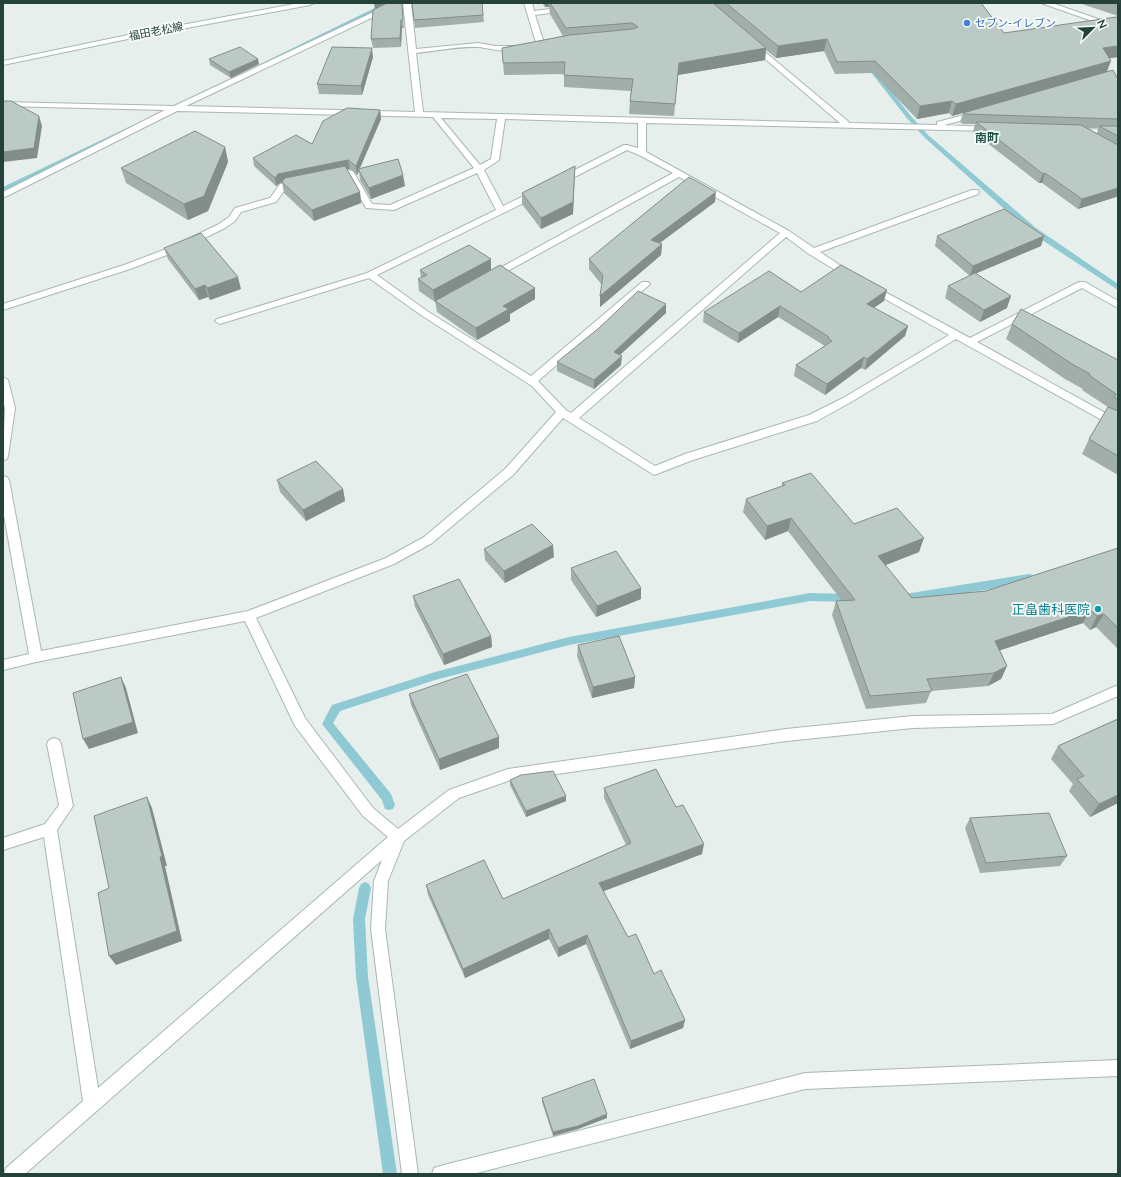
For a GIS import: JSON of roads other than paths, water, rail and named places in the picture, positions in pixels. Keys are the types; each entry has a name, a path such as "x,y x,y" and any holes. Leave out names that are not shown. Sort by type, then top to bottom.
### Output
{"street":[{"name":"福田老松線","path":"3,63 123,38 310,3"},
{"path":"3,195 176,108 399,3"},
{"path":"407,3 419,114"},
{"path":"413,52 478,46 503,48 537,46 528,3"},
{"path":"1045,3 1118,28"},
{"path":"530,13 576,7"},
{"path":"747,39 849,126"},
{"path":"3,104 419,114 502,118 1000,129"},
{"path":"926,128 981,113"},
{"path":"435,115 479,169 501,211"},
{"path":"320,179 350,173 369,206 391,208 479,169 495,160 502,118"},
{"path":"642,120 642,153"},
{"path":"1099,142 1076,131 1118,132"},
{"path":"220,321 370,275 627,147 642,153 786,233 840,271 1118,425"},
{"path":"486,279 678,174"},
{"path":"3,307 127,267 177,248 222,226 232,218 238,210 273,200 283,186 305,182"},
{"path":"812,252 976,192"},
{"path":"3,665 36,657 249,616 390,561 428,540 509,472 567,415 786,233"},
{"path":"370,275 427,311 531,381 567,415 654,471 690,457 813,418 847,400 956,335"},
{"path":"531,381 645,284"},
{"path":"970,342 1082,284 1118,305"},
{"path":"3,380 10,408 3,456"},
{"path":"3,480 36,657"},
{"path":"249,616 300,722 368,812 398,837"},
{"path":"12,1174 398,837 454,794 508,774 786,735 912,722 1053,719 1118,690"},
{"path":"3,844 50,829 66,806 54,744"},
{"path":"50,829 92,1104"},
{"path":"398,837 380,881 378,929 410,1174"},
{"path":"440,1174 805,1082 1118,1068"}],"waterway":[{"path":"255,68 390,3"},
{"path":"872,70 908,116 926,136 1033,230 1118,288"},
{"path":"3,190 131,128"},
{"path":"899,599 1029,578"},
{"path":"389,805 387,798 327,724 336,708 435,676 569,641 810,597 851,598"},
{"path":"365,888 359,919 362,977 390,1174"}],"place":[{"name":"セブン-イレブン","path":"967,23"},
{"name":"正畠歯科医院","path":"1098,609"}],"district":[{"name":"南町","path":"987,138"}]}
